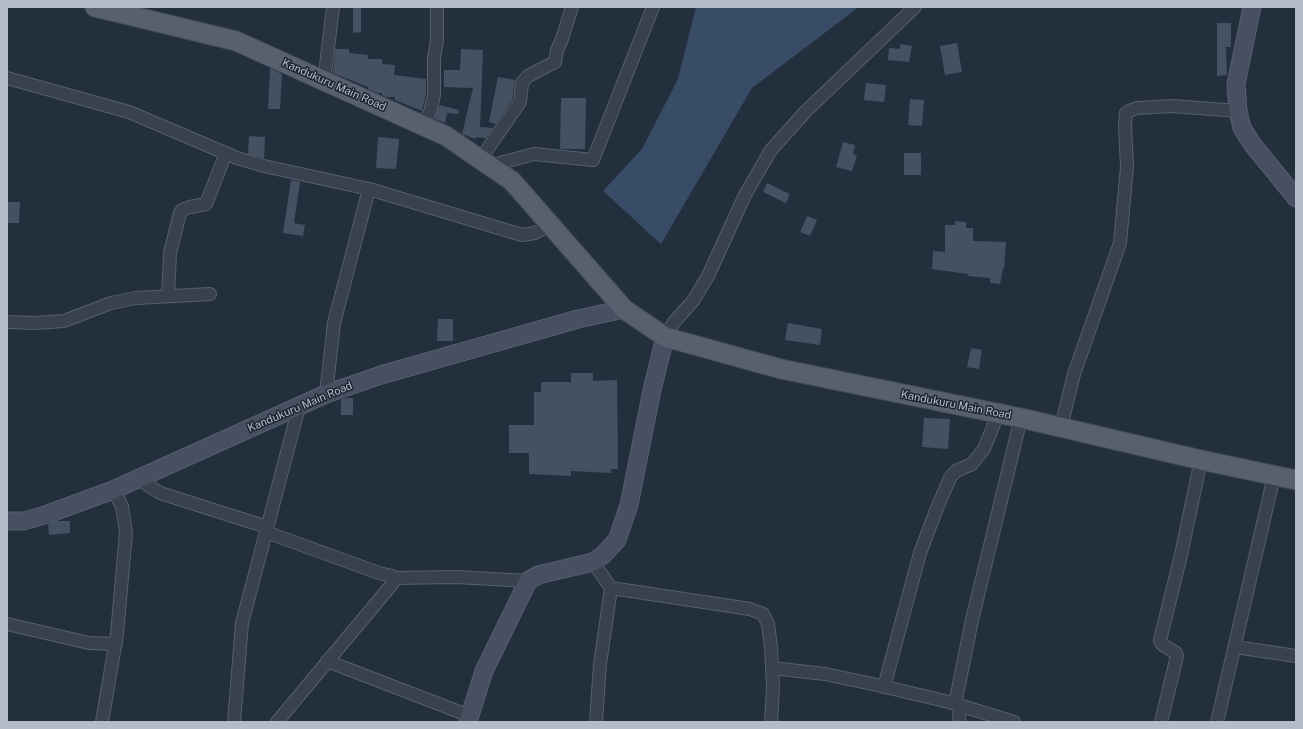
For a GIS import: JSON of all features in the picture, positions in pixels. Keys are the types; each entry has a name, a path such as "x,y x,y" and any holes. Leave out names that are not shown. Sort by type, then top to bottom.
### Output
{"main road":[{"name":"Kandukuru Main Road","path":"97,7 236,41 446,136 512,182 624,309 665,337 781,369 1021,418 1201,460 1296,480"}],"street":[{"path":"324,81 333,7"},
{"path":"422,125 430,112 434,95 434,58 437,40 438,7"},
{"path":"485,163 520,102 522,83 528,76 555,62 557,50 572,7"},
{"path":"485,163 534,154 593,160 653,7"},
{"path":"327,661 469,719 484,671 528,582 538,575 593,562 604,555 617,540 629,506 652,390 665,337 674,322 693,301 708,276 745,195 771,150 806,111 916,7"},
{"path":"1252,7 1236,84 1238,111 1242,128 1253,145 1296,198"},
{"path":"7,78 129,112 226,153 264,166 369,189 522,235 535,232 551,225"},
{"path":"1061,427 1074,374 1120,243 1127,167 1124,126 1126,113 1137,108 1172,106 1238,111"},
{"path":"168,296 170,253 180,213 182,210 190,207 206,204 226,153"},
{"path":"326,394 334,324 369,189"},
{"path":"7,322 35,323 64,321 111,303 136,298 210,294"},
{"name":"Kandukuru Main Road","path":"7,521 24,521 48,514 113,490 326,394 381,375 578,320 624,309"},
{"path":"234,722 242,623 299,407"},
{"path":"884,687 920,553 937,508 950,478 956,471 972,464 984,449 998,414"},
{"path":"959,722 958,705 972,620 1021,418"},
{"path":"1161,722 1177,656 1176,653 1163,645 1160,641 1160,636 1181,555 1201,460"},
{"path":"1217,722 1274,476"},
{"path":"137,478 160,493 267,529 379,573 392,576 392,578 456,577 528,582"},
{"path":"102,722 116,644 126,532 122,506 113,490"},
{"path":"593,562 611,588 600,664 596,722"},
{"path":"277,722 393,583 392,578"},
{"path":"611,588 756,610 763,614 768,624 772,668 771,722"},
{"path":"7,624 90,643 116,644"},
{"path":"1235,646 1296,656"},
{"path":"772,668 825,674 884,687 958,705 1014,722"}],"water":[{"path":"696,7 859,7 752,88 661,244 603,191 642,149 678,79"}],"building":[{"path":"353,7 361,7 361,32 353,33"},
{"path":"1217,23 1231,23 1231,47 1226,47 1227,75 1217,76"},
{"path":"957,43 962,72 945,75 940,46"},
{"path":"900,44 912,46 909,62 888,60 889,48 900,49"},
{"path":"335,49 349,49 349,53 368,55 368,59 382,59 382,64 395,65 394,75 426,79 426,94 422,111 395,100 395,97 386,97 382,95 382,93 377,93 368,89 368,87 333,73"},
{"path":"461,49 483,50 480,127 493,128 486,138 476,137 475,139 462,134 473,88 444,87 444,70 460,70"},
{"path":"270,68 282,74 280,109 268,109"},
{"path":"498,77 515,80 512,100 496,124 489,122"},
{"path":"866,83 886,85 884,102 864,100"},
{"path":"561,98 586,98 585,149 560,149"},
{"path":"910,99 924,100 922,126 908,125"},
{"path":"439,105 459,110 458,114 447,113 445,123 435,119"},
{"path":"249,136 265,137 264,158 248,154"},
{"path":"378,137 399,139 396,169 376,168"},
{"path":"843,142 855,145 853,154 857,156 852,171 836,167"},
{"path":"904,153 921,153 921,175 904,175"},
{"path":"291,180 300,182 294,223 305,225 303,236 283,233"},
{"path":"767,183 790,194 786,203 763,192"},
{"path":"7,202 20,202 19,223 7,223"},
{"path":"807,216 817,220 810,236 800,232"},
{"path":"955,221 966,222 966,228 973,228 973,241 1006,242 1004,269 1000,284 990,283 990,278 968,276 968,274 932,269 933,251 945,252 945,225 955,225"},
{"path":"438,319 453,319 453,341 437,341"},
{"path":"788,323 822,329 820,345 785,340"},
{"path":"971,348 982,350 979,369 967,367"},
{"path":"571,373 593,373 593,381 617,380 618,469 611,469 611,473 571,471 571,476 529,474 529,453 509,453 509,425 534,425 534,392 541,392 541,382 571,382"},
{"path":"353,398 353,415 341,415 341,399"},
{"path":"924,418 950,419 948,449 922,447"},
{"path":"57,521 70,521 70,533 49,535 48,524"}]}
